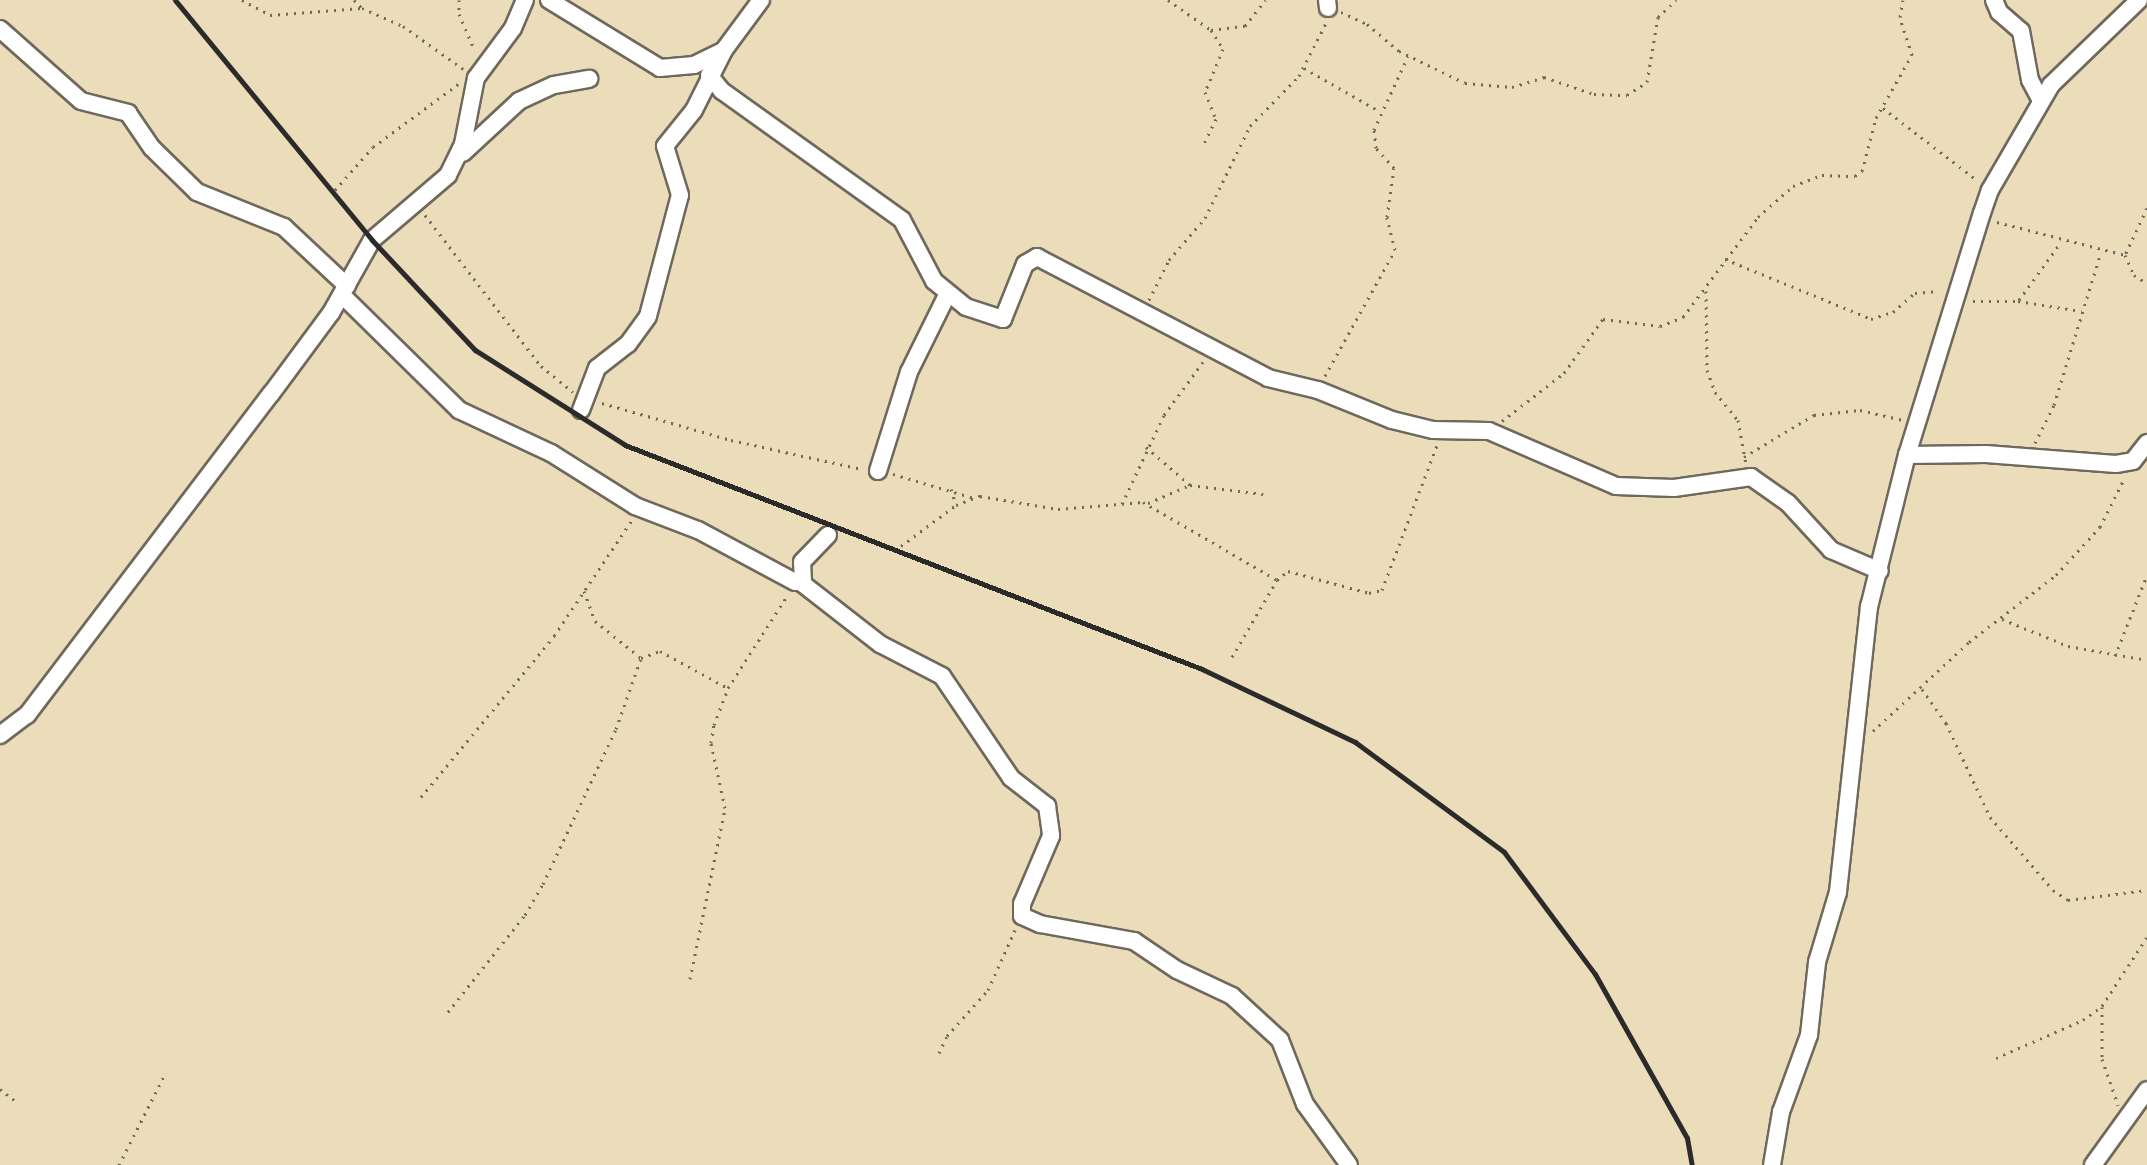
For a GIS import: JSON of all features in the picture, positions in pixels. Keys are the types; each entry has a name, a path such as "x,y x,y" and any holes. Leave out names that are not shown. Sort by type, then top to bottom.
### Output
{"street":[{"path":"457,159 482,65 513,28 525,0"},
{"path":"549,0 660,68 694,65 724,50"},
{"path":"583,405 597,368 628,344 648,316 680,195 678,177 663,150 697,106 709,75 724,50 761,0"},
{"path":"1994,0 1999,12 2021,31 2030,80 2041,101"},
{"path":"1772,1165 1781,1112 1809,1035 1817,962 1838,892 1863,643 1907,455 1982,213 1990,190 2041,101 2067,65 2139,0"},
{"path":"0,29 81,101 98,109 128,113 152,148 197,192 284,227 459,410 551,453 640,508 698,530 795,582"},
{"path":"709,75 722,91 902,220 912,231 922,264 947,295 1003,319 1025,264 1034,256 1268,378 1318,390 1392,420 1443,430 1489,431 1616,486 1674,488 1751,477 1788,503 1831,550 1880,571"},
{"path":"0,735 27,715 344,291 372,240 421,200 457,159 519,101 554,85 589,79"},
{"path":"878,471 909,372 947,295"},
{"path":"1907,455 2133,461 2147,443"},
{"path":"828,535 802,562 803,584 880,644 942,676 1011,778 1047,806 1051,836 1022,904 1022,916 1040,924 1134,941 1177,970 1232,996 1280,1040 1305,1104 1349,1165"},
{"path":"2093,1165 2147,1090"}],"path":[{"path":"242,0 270,15 362,8"},
{"path":"335,190 373,147 433,105 468,72 403,26 362,8 354,0"},
{"path":"459,0 459,14 482,65"},
{"path":"1168,0 1211,30 1223,49 1205,92 1216,119 1204,144"},
{"path":"1211,30 1245,26 1265,0"},
{"path":"1144,312 1169,260 1205,218 1250,126 1304,68 1334,10 1367,24 1408,56 1465,83 1512,87 1544,77 1594,94 1637,93 1648,77 1658,17 1676,0"},
{"path":"1489,431 1564,373 1603,319 1672,323 1695,305 1758,217 1793,186 1822,175 1847,177 1862,171 1883,108 1912,55 1900,17 1903,0"},
{"path":"1318,390 1395,250 1387,217 1394,168 1374,142 1379,111 1408,56"},
{"path":"1304,68 1379,111"},
{"path":"1883,108 1990,190"},
{"path":"421,200 433,231 541,366 583,405 878,471 951,489 974,498 1058,509 1148,503 1190,485 1263,494"},
{"path":"2147,208 2125,255 2134,275 2147,283"},
{"path":"1982,213 2061,242 2125,255"},
{"path":"2018,301 2061,242"},
{"path":"2028,457 2054,405 2101,252"},
{"path":"1725,259 1871,319 1925,290 1958,298 2018,301 2082,311"},
{"path":"1706,287 1707,370 1715,392 1738,420 1751,477"},
{"path":"1122,504 1146,447 1214,348"},
{"path":"1744,457 1814,415 1860,410 1918,424"},
{"path":"1232,657 1277,580 1292,570 1369,593 1382,590 1443,430"},
{"path":"1146,447 1190,485"},
{"path":"1870,735 2000,618 2056,575 2100,527 2133,461"},
{"path":"951,489 956,505"},
{"path":"901,546 956,505 974,498"},
{"path":"1148,503 1277,580"},
{"path":"421,797 554,636 640,508"},
{"path":"2115,656 2147,575"},
{"path":"690,979 725,808 711,743 728,688 795,582"},
{"path":"584,590 595,621 641,658"},
{"path":"2000,618 2068,646 2147,660"},
{"path":"641,658 660,651 728,688"},
{"path":"448,1012 532,904 616,729 641,658"},
{"path":"1921,688 1946,723 1990,817 2053,890 2068,900 2147,890"},
{"path":"939,1053 947,1036 988,990 1022,916"},
{"path":"1996,1058 2083,1020 2102,1006 2147,937"},
{"path":"2102,1006 2102,1059 2123,1120"},
{"path":"119,1165 164,1076"},
{"path":"0,1089 14,1100"}],"railway":[{"path":"175,0 372,240 475,350 625,445 1202,669 1355,742 1504,852 1595,974 1687,1138 1692,1165"}]}
